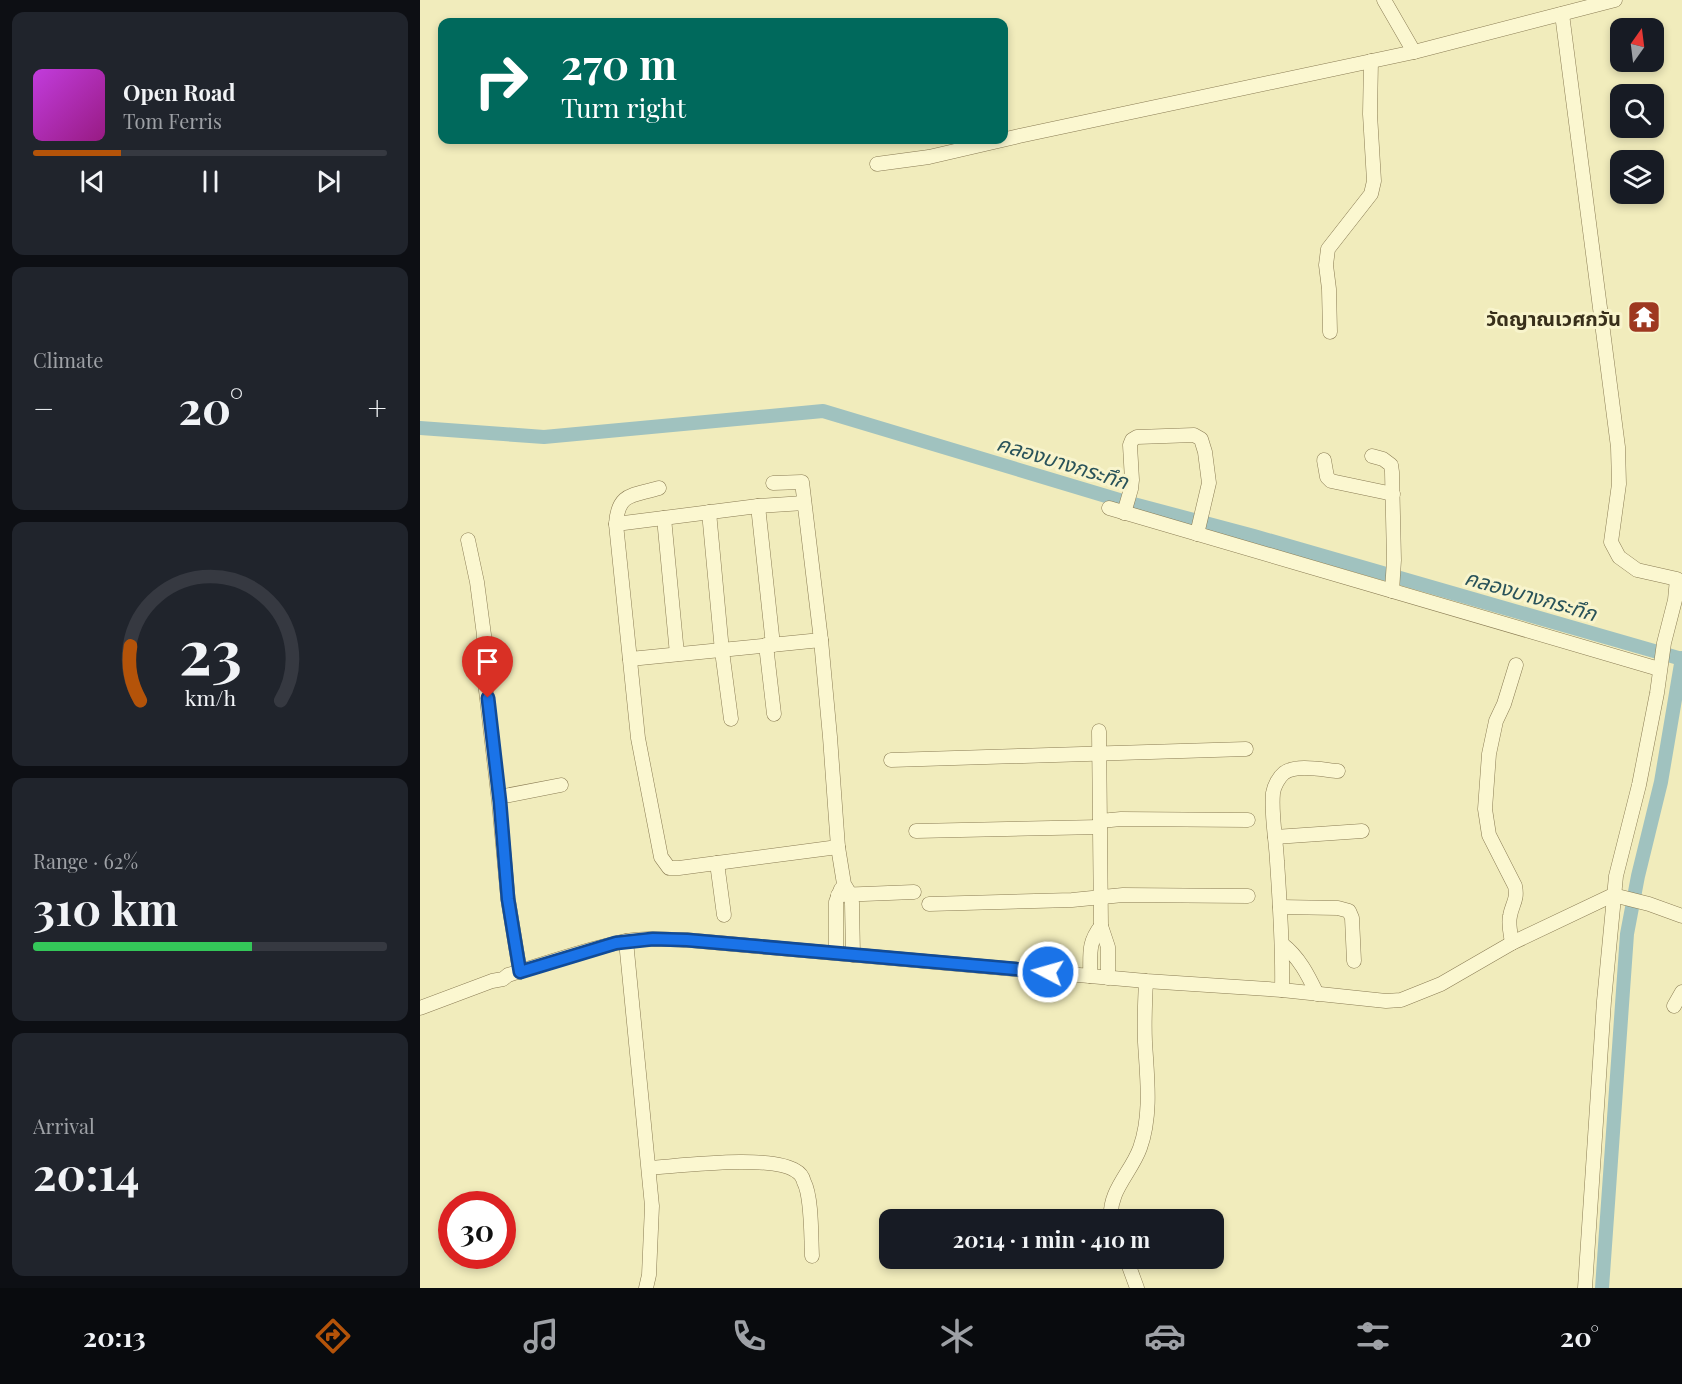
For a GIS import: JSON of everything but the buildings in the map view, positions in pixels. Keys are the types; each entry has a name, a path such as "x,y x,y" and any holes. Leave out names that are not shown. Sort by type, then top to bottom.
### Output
{"street":[{"path":"1384,0 1414,52"},
{"path":"1008,139 1414,52 1614,0"},
{"path":"1562,14 1618,447 1619,484 1611,542 1619,557 1637,570 1677,579 1675,600 1664,643 1639,785 1616,876 1620,897 1585,1288"},
{"path":"1330,332 1326,266 1328,249 1371,194 1374,182 1370,114 1371,61"},
{"path":"877,164 929,157 985,144"},
{"path":"1124,510 1131,489 1130,445 1132,440 1137,437 1194,435 1201,439 1209,483 1197,532"},
{"path":"1372,456 1383,459 1391,465 1393,585"},
{"path":"1324,460 1327,477 1331,481 1393,494"},
{"path":"772,483 802,482 821,640 838,846 844,891 852,903 853,955"},
{"path":"659,488 625,498 617,511 616,524 638,738 661,857 669,868 679,868 838,846"},
{"path":"616,524 804,502"},
{"path":"758,506 774,714"},
{"path":"1109,508 1124,510 1393,585 1660,664"},
{"path":"709,512 730,719"},
{"path":"664,518 677,654"},
{"path":"468,540 477,582 484,635 484,673 499,797 508,899 520,972"},
{"path":"630,660 821,640"},
{"path":"1512,943 1509,917 1517,893 1489,835 1485,809 1489,754 1496,721 1504,704 1516,664"},
{"path":"1099,731 1101,926 1108,947 1108,978"},
{"path":"891,760 1246,749"},
{"path":"1282,990 1282,944 1273,791 1284,772 1298,768 1338,771"},
{"path":"499,797 561,785"},
{"path":"916,831 1100,824 1121,819 1248,820"},
{"path":"1275,837 1362,831"},
{"path":"717,863 724,915"},
{"path":"844,891 914,892"},
{"path":"836,953 836,910 844,891"},
{"path":"929,904 1072,900 1123,895 1248,896"},
{"path":"420,1008 503,979 508,975 616,943 653,939 687,940 1108,978 1282,990 1386,1001 1401,1000 1441,984 1512,943 1620,897 1649,904 1682,916"},
{"path":"1280,907 1338,908 1349,911 1352,918 1354,961"},
{"path":"1090,976 1091,943 1101,926"},
{"path":"626,941 652,1206 649,1275 646,1288"},
{"path":"1282,944 1293,953 1317,994"},
{"path":"1111,1209 1118,1186 1139,1151 1146,1129 1148,1104 1146,981"},
{"path":"1674,1006 1682,992"},
{"path":"649,1168 770,1162 798,1171 806,1184 812,1256"},
{"path":"1130,1269 1137,1288"}],"waterway":[{"name":"คลองบางกระทึก","path":"420,428 544,437 823,411 1126,502 1254,536 1682,659"},
{"path":"1602,1288 1627,934 1638,876 1661,782 1682,658"}],"place":[{"name":"วัดญาณเวศกวัน","path":"1644,317"}],"route":[{"path":"488,698 508,899 520,972 616,943 653,939 687,940 1048,972"}]}
